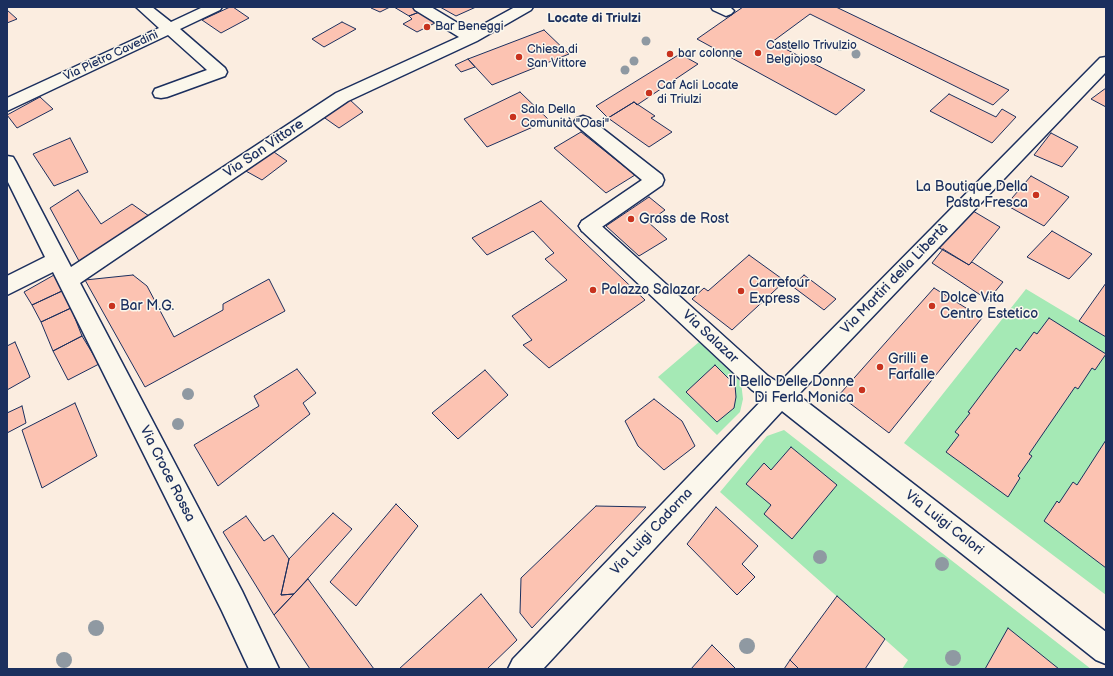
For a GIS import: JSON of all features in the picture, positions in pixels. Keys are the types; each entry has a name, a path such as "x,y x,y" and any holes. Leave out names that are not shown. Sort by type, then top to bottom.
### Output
{"street":[{"path":"143,7 219,72 162,93"},
{"name":"Via Pietro Cavedini","path":"7,104 170,29 214,7"},
{"path":"420,7 471,38"},
{"name":"Via San Vittore","path":"7,286 63,270 342,97 471,38 526,7"},
{"name":"Via Martiri della Libertà","path":"781,396 1099,69"},
{"name":"Via Salazar","path":"583,122 655,180 589,226 760,383 781,396"},
{"name":"Via Croce Rossa","path":"7,162 232,601 264,669"},
{"name":"Via Luigi Calori","path":"781,396 1106,650"},
{"name":"Via Luigi Cadorna","path":"523,669 781,396"}],"green space":[{"path":"1026,289 1106,337 1106,595 904,443"},
{"path":"699,342 741,382 743,399 740,412 717,435 658,377"},
{"path":"784,430 1091,669 902,669 908,660 720,492 767,436"}],"building":[{"path":"233,7 249,18 221,33 202,20"},
{"path":"390,7 380,12 371,8"},
{"path":"394,7 415,7 422,11 409,16"},
{"path":"440,7 476,7 456,16"},
{"name":"Castello Trivulzio Belgiojoso","path":"743,7 836,7 1009,90 993,105 810,14 772,42 865,90 836,115 697,39"},
{"path":"7,10 17,19 7,23"},
{"path":"422,11 439,21 417,32 403,24 412,19 409,16"},
{"path":"342,22 356,29 324,47 312,39"},
{"name":"Chiesa di San Vittore","path":"544,30 569,54 492,85 468,59"},
{"path":"680,54 698,64 637,105 634,102 608,118 596,106"},
{"path":"468,59 475,67 461,72 455,65"},
{"path":"1106,88 1106,107 1091,99"},
{"path":"520,92 549,120 487,147 464,119"},
{"path":"949,94 996,117 1002,109 1016,117 992,143 930,111"},
{"path":"40,97 53,109 17,128 7,115"},
{"path":"349,99 363,112 339,128 322,116"},
{"path":"634,102 655,116 651,118 672,132 649,147 608,118"},
{"path":"581,132 635,175 606,193 554,148"},
{"path":"1051,133 1078,147 1062,167 1034,155"},
{"path":"70,138 88,172 54,186 33,154"},
{"path":"271,150 287,161 262,180 244,170"},
{"path":"1031,176 1069,197 1044,226 1006,205"},
{"path":"78,190 101,224 132,204 149,216 79,261 50,208"},
{"path":"649,197 665,210 648,222 667,239 639,256 606,226"},
{"name":"Palazzo Salazar","path":"541,201 645,300 549,368 523,345 532,340 512,316 567,280 545,259 554,253 533,231 487,255 472,238"},
{"path":"968,208 1000,227 969,265 936,246"},
{"path":"1052,231 1092,254 1069,279 1027,257"},
{"path":"943,249 969,265 972,262 1003,282 988,300 932,263"},
{"path":"749,255 785,281 732,330 692,299 704,288 708,291"},
{"path":"54,275 62,291 32,305 24,292"},
{"path":"133,275 147,286 174,337 223,310 223,304 269,279 285,311 145,387 85,280"},
{"path":"804,275 836,299 824,310 792,286"},
{"path":"1106,283 1106,337 1079,321"},
{"path":"934,288 982,318 889,433 839,395"},
{"path":"62,291 71,308 41,322 32,305"},
{"path":"71,308 82,336 53,351 41,322"},
{"path":"1049,318 1106,354 1095,370 1092,368 1078,389 1075,387 1029,454 1032,456 1018,476 1020,478 1008,497 946,452 959,435 955,432 970,413 968,412 1016,348 1020,351 1034,332 1037,334"},
{"path":"82,336 99,364 68,380 53,351"},
{"path":"15,342 30,377 7,390 7,346"},
{"path":"715,365 735,385 736,397 734,408 717,422 686,392"},
{"path":"297,369 316,393 303,403 310,414 218,486 194,445 259,406 254,396"},
{"path":"485,370 508,395 458,439 432,413"},
{"path":"654,399 682,421 695,446 664,470 638,446 625,421"},
{"path":"75,403 97,456 42,488 22,430"},
{"path":"22,406 26,423 7,433 7,413"},
{"path":"1106,440 1106,568 1044,521 1057,501 1059,503 1073,482 1077,485"},
{"path":"791,447 837,485 792,539 764,514 771,505 746,484 764,463 771,470"},
{"path":"396,504 418,526 356,606 330,582"},
{"path":"596,506 646,507 532,628 520,613 521,578"},
{"path":"716,507 758,546 742,564 755,577 737,595 687,544"},
{"path":"333,513 352,529 294,594 281,595 289,559"},
{"path":"246,516 264,541 273,535 289,559 281,595 294,594 274,615 223,532"},
{"path":"308,579 374,669 310,669 274,615"},
{"path":"481,594 517,640 487,669 399,669"},
{"path":"837,596 885,639 865,669 799,669 790,660"},
{"path":"1008,628 1059,669 985,669"},
{"path":"712,645 736,669 691,669"},
{"path":"790,660 799,669 784,669"}],"place":[{"name":"Bar Beneggi","path":"427,27"},
{"name":"Castello Trivulzio Belgiojoso","path":"758,53"},
{"name":"bar colonne","path":"670,54"},
{"name":"Chiesa di San Vittore","path":"519,57"},
{"name":"Caf Acli Locate di Triulzi","path":"649,93"},
{"name":"Sala Della Comunità \"Oasi\"","path":"513,117"},
{"name":"La Boutique Della Pasta Fresca","path":"1036,195"},
{"name":"Grass de Rost","path":"631,219"},
{"name":"Palazzo Salazar","path":"593,290"},
{"name":"Carrefour Express","path":"741,291"},
{"name":"Bar M.G.","path":"112,306"},
{"name":"Dolce Vita Centro Estetico","path":"932,306"},
{"name":"Grilli e Farfalle","path":"880,367"},
{"name":"Il Bello Delle Donne Di Ferla Monica","path":"862,390"}],"district":[{"name":"Locate di Triulzi","path":"594,19"}]}
